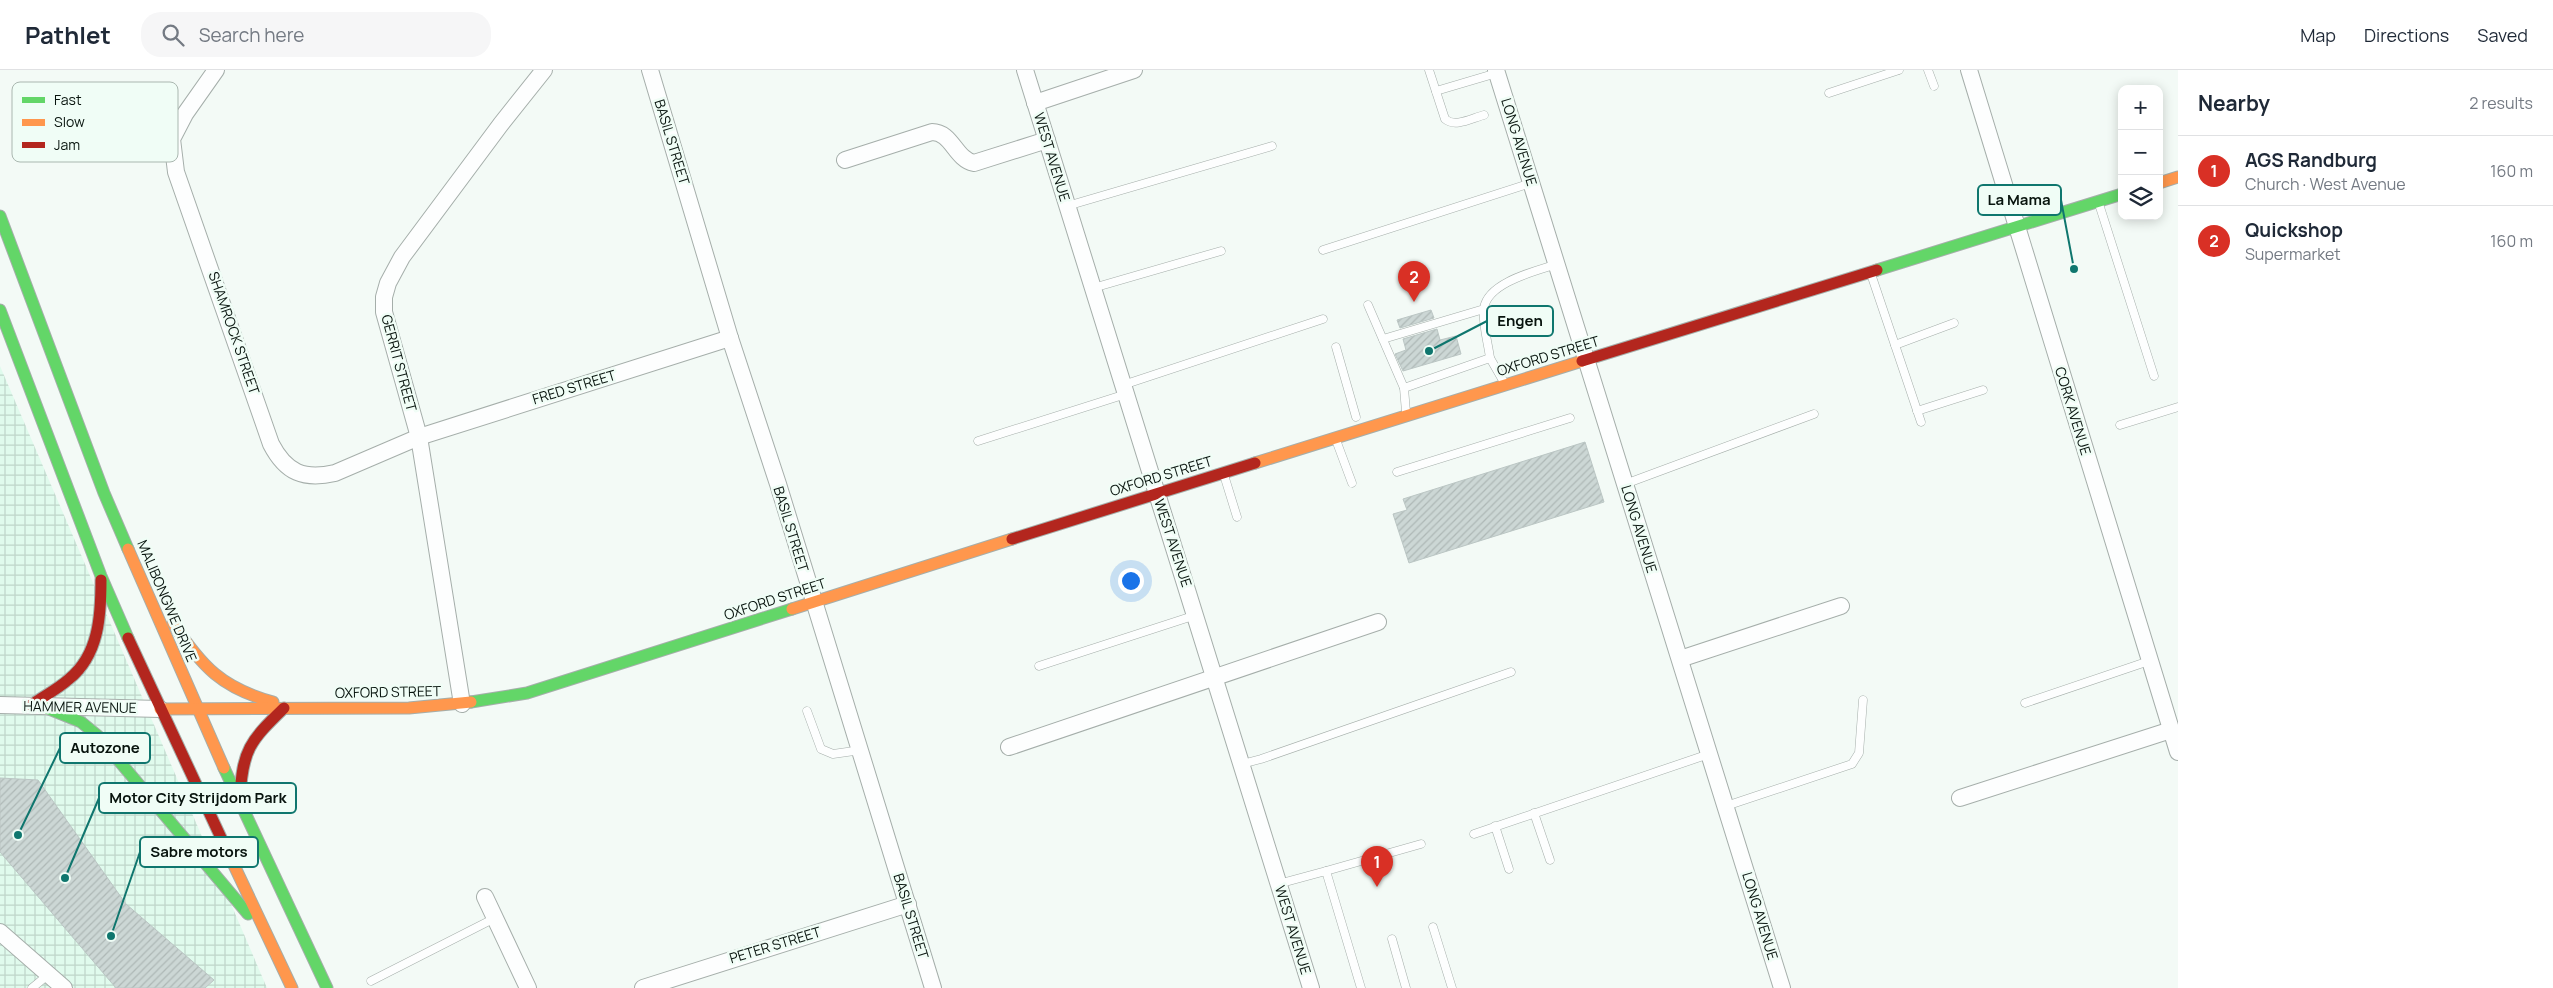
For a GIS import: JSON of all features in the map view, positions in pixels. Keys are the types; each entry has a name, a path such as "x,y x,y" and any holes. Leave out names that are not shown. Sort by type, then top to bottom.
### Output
{"main road":[{"path":"2163,181 2178,177"},
{"name":"OXFORD STREET","path":"160,709 409,708 462,704 527,693 1157,493 2118,195"},
{"name":"MALIBONGWE DRIVE","path":"0,216 104,493 240,806 326,988"},
{"path":"0,310 101,576 160,709 292,988"},
{"path":"139,572 186,645 213,675 251,697 297,708"},
{"path":"35,705 80,669 88,655 98,629 101,576"},
{"path":"35,705 81,722 98,736 266,936"},
{"path":"240,806 241,766 244,754 251,742 284,708"}],"street":[{"name":"SHAMROCK STREET","path":"178,126 216,70"},
{"name":"GERRIT STREET","path":"462,704 419,437 384,312 384,297 388,282 402,257 507,116 544,70"},
{"name":"BASIL STREET","path":"650,70 730,338 778,484 933,988"},
{"name":"WEST AVENUE","path":"1025,70 1311,988"},
{"path":"1035,104 1134,70"},
{"name":"CORK AVENUE","path":"1969,70 2178,752"},
{"name":"LONG AVENUE","path":"1500,71 1531,183 1585,360 1782,988"},
{"path":"845,160 932,132 944,135 963,159 974,163 1047,140"},
{"name":"SHAMROCK STREET","path":"174,162 176,172 277,456 287,467 296,472 323,476 335,473 419,437"},
{"name":"FRED STREET","path":"419,437 730,338"},
{"path":"1680,660 1841,606"},
{"path":"1009,747 1378,622"},
{"name":"HAMMER AVENUE","path":"0,705 160,709"},
{"path":"1960,798 2171,730"},
{"path":"484,897 528,988"},
{"name":"PETER STREET","path":"642,988 908,904"},
{"path":"0,932 64,988"}],"lane":[{"path":"1429,70 1445,119 1448,122 1454,124 1484,115"},
{"path":"1829,92 1899,70"},
{"path":"1928,70 1934,86"},
{"path":"1436,91 1500,71"},
{"path":"1067,206 1272,146"},
{"path":"1323,250 1531,183"},
{"path":"2099,202 2154,376"},
{"path":"1093,288 1221,251"},
{"path":"1506,384 1490,358 1484,308 1487,299 1494,290 1557,264"},
{"path":"1870,272 1921,422"},
{"path":"1368,304 1404,388 1406,417"},
{"path":"1383,339 1484,308"},
{"path":"978,441 1322,319"},
{"path":"1894,345 1954,323"},
{"path":"1336,347 1356,417"},
{"path":"1404,388 1490,358"},
{"path":"1917,411 1983,390"},
{"path":"2120,425 2178,407"},
{"path":"1625,484 1814,414"},
{"path":"1397,472 1570,418"},
{"path":"1335,439 1352,482"},
{"path":"1223,473 1237,517"},
{"path":"1039,666 1196,615"},
{"path":"2025,703 2149,661"},
{"path":"1242,764 1511,672"},
{"path":"1726,806 1852,764 1860,753 1863,700"},
{"path":"807,711 821,749 833,754 861,750"},
{"path":"1474,834 1709,754"},
{"path":"1534,813 1550,860"},
{"path":"1495,826 1509,869"},
{"path":"1278,884 1421,844"},
{"path":"1326,871 1362,988"},
{"path":"371,981 495,918"},
{"path":"1433,927 1452,988"},
{"path":"1392,939 1406,988"},
{"path":"32,988 48,974"}],"shaded area":[{"path":"0,366 267,988 0,988"}],"building":[{"path":"1431,310 1434,318 1400,328 1397,320"},
{"path":"1437,329 1440,340 1456,336 1461,354 1403,371 1395,354 1406,350 1403,339"},
{"path":"1585,442 1604,502 1409,563 1393,514 1407,510 1403,499"},
{"path":"0,778 38,780 126,904 214,980 205,988 116,988 0,852"}],"traffic: fast":[{"path":"1877,270 2118,195"},
{"path":"0,216 104,493 128,549"},
{"path":"0,310 101,576 128,638"},
{"path":"471,702 527,693 792,609"},
{"path":"39,705 81,722 98,736 248,914"},
{"path":"224,768 327,988"}],"traffic: slow":[{"path":"2163,182 2178,177"},
{"path":"1255,463 1582,361"},
{"path":"792,609 1012,539"},
{"path":"128,549 224,768"},
{"path":"173,623 194,652 215,674 240,690 273,702"},
{"path":"160,709 409,708 471,702"},
{"path":"223,842 292,988"}],"traffic: jam":[{"path":"1582,361 1877,270"},
{"path":"1012,539 1255,463"},
{"path":"31,705 65,683 87,658 99,620 101,580"},
{"path":"128,638 223,842"},
{"path":"240,799 243,769 250,747 263,729 284,708"}],"place":[{"name":"La Mama","path":"2074,269"},
{"name":"Quickshop","path":"1414,302"},
{"name":"Engen","path":"1429,351"},
{"name":"Autozone","path":"18,835"},
{"name":"Motor City Strijdom Park","path":"65,878"},
{"name":"AGS Randburg","path":"1377,887"},
{"name":"Sabre motors","path":"111,936"}]}
